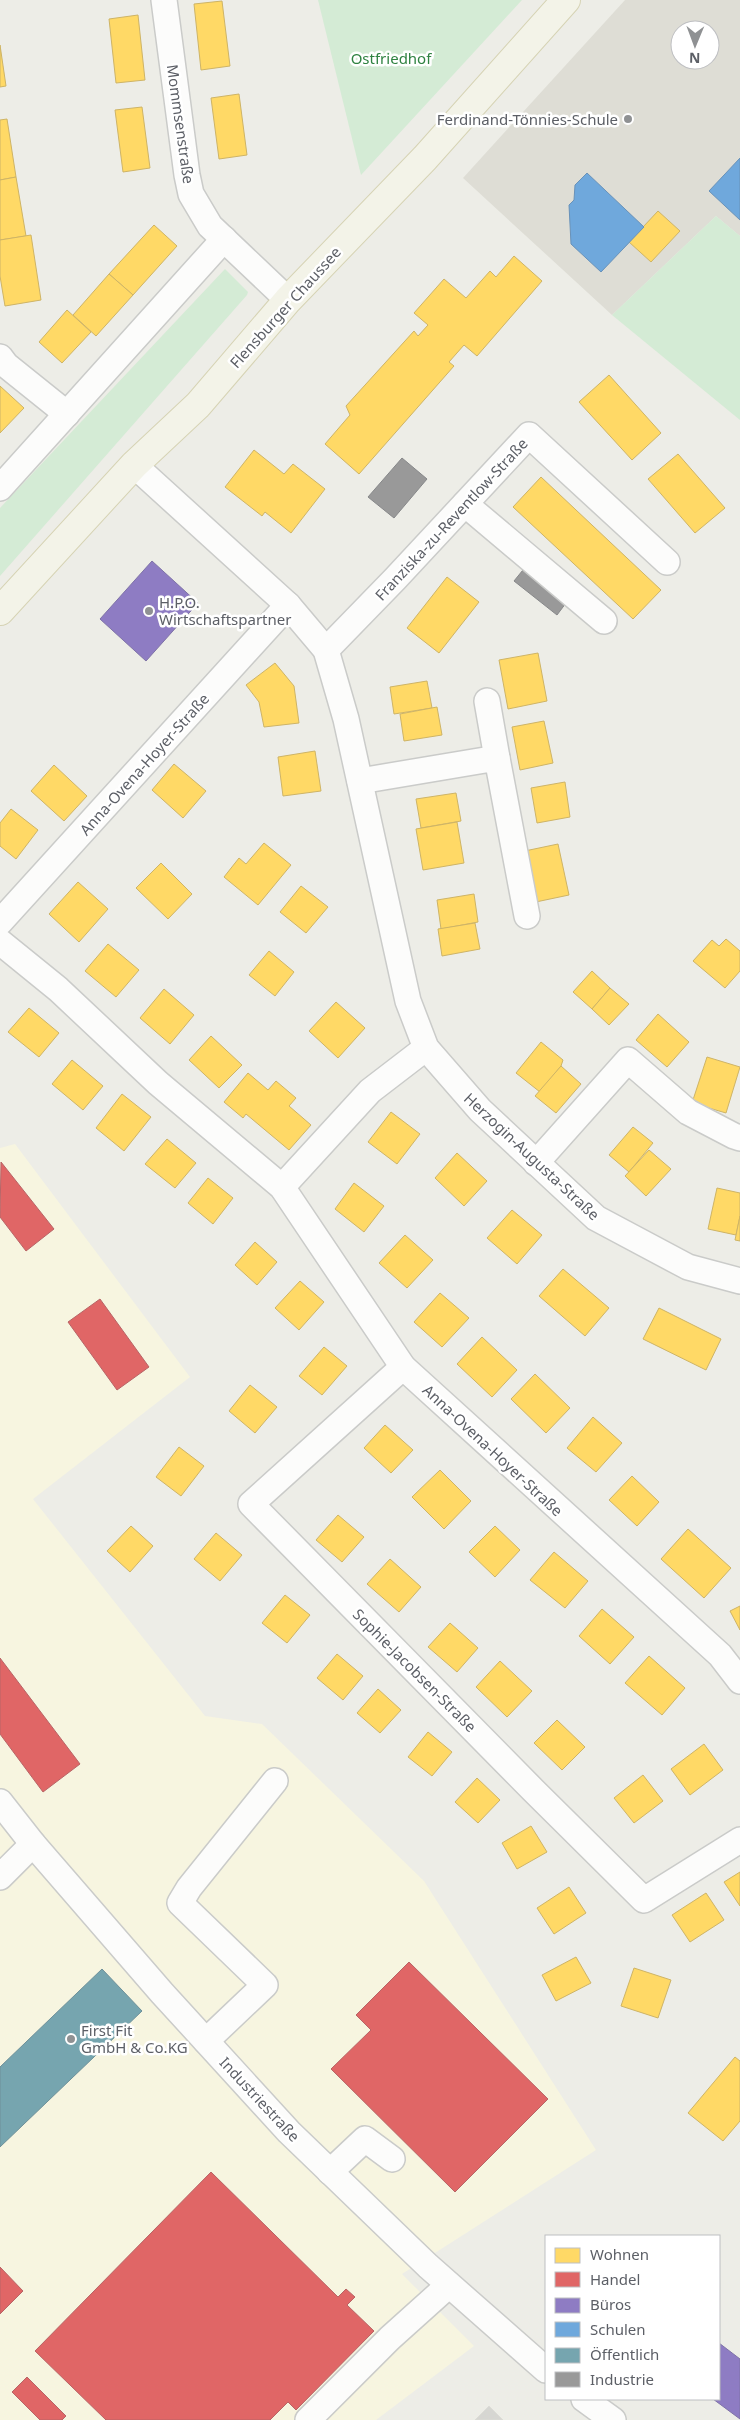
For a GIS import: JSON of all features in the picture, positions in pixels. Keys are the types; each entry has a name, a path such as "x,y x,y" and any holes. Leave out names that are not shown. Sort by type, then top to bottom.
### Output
{"main road":[{"name":"Flensburger Chaussee","path":"0,611 134,465 198,405 288,300 425,158 566,0"}],"street":[{"name":"Mommsenstraße","path":"164,0 182,146 191,194 210,226 288,300"},
{"path":"0,488 224,239"},
{"path":"0,357 6,365 67,414"},
{"name":"Franziska-zu-Reventlow-Straße","path":"326,650 529,435 667,562"},
{"name":"Herzogin-Augusta-Straße","path":"134,465 288,605 326,650 346,719 408,1001 426,1048 480,1110 596,1218 688,1267 740,1281"},
{"path":"465,504 604,620"},
{"name":"Anna-Ovena-Hoyer-Straße","path":"0,922 288,605"},
{"path":"486,701 527,916"},
{"path":"360,781 496,758"},
{"name":"Anna-Ovena-Hoyer-Straße","path":"0,942 58,989 158,1083 282,1187 403,1367 720,1655 740,1681"},
{"path":"282,1187 370,1091 426,1048"},
{"path":"536,1163 628,1060 688,1112 740,1138"},
{"name":"Sophie-Jacobsen-Straße","path":"403,1367 251,1504 644,1900 740,1840"},
{"path":"206,2041 265,1985 180,1903 189,1888 275,1781"},
{"name":"Industriestraße","path":"0,1802 33,1844 206,2041 289,2132 449,2285 545,2369"},
{"path":"0,1876 33,1844"},
{"path":"330,2172 366,2139 392,2159"},
{"path":"308,2420 390,2338 449,2285"},
{"path":"585,2400 609,2419"}],"shaded area":[{"name":"Ferdinand-Tönnies-Schule","path":"625,0 740,0 740,236 716,216 612,315 463,178"},
{"path":"15,1144 190,1377 33,1499 205,1716 262,1724 424,1881 596,2150 402,2274 474,2346 376,2420 0,2420 0,1148"}],"green space":[{"name":"Ostfriedhof","path":"318,0 522,0 361,175"},
{"path":"716,216 740,236 740,420 612,315"},
{"path":"225,269 248,292 247,295 0,576 0,508"}],"building: Wohnen":[{"path":"222,1 230,66 201,70 194,4"},
{"path":"138,15 145,80 116,83 109,19"},
{"path":"0,45 6,86 0,87"},
{"path":"239,94 247,155 219,159 211,98"},
{"path":"142,107 150,168 123,172 115,110"},
{"path":"7,119 16,177 0,180 0,120"},
{"path":"16,177 26,236 0,240 0,180"},
{"path":"658,211 680,231 651,262 629,242"},
{"path":"154,225 177,246 133,295 109,274"},
{"path":"31,235 41,300 5,306 0,276 0,240"},
{"path":"514,256 542,281 477,356 464,345 449,362 454,366 359,474 325,444 350,415 346,406 414,331 418,336 428,325 414,313 444,279 466,298 490,271 496,277"},
{"path":"109,274 133,295 96,336 73,315"},
{"path":"67,310 91,332 62,363 39,342"},
{"path":"609,375 661,433 632,460 579,402"},
{"path":"0,386 24,408 0,433"},
{"path":"254,450 284,474 293,464 325,489 291,533 265,512 262,516 225,487"},
{"path":"678,454 725,508 695,533 648,479"},
{"path":"541,477 661,590 633,619 513,507"},
{"path":"447,577 479,602 439,653 407,628"},
{"path":"538,653 547,701 508,709 499,660"},
{"path":"275,663 294,686 299,723 264,727 259,702 246,685"},
{"path":"427,681 432,708 394,714 390,687"},
{"path":"437,707 442,735 404,741 400,714"},
{"path":"544,721 553,763 520,770 512,727"},
{"path":"315,751 321,791 283,796 278,757"},
{"path":"174,764 206,791 183,818 152,790"},
{"path":"54,765 87,796 64,821 31,791"},
{"path":"565,782 570,817 537,823 531,788"},
{"path":"456,793 461,821 421,828 416,799"},
{"path":"11,809 38,830 16,859 0,846 0,823"},
{"path":"457,822 464,863 423,870 416,829"},
{"path":"264,843 291,865 258,905 224,877 239,858 246,864"},
{"path":"558,844 569,895 531,903 520,852"},
{"path":"161,863 192,894 168,919 136,888"},
{"path":"78,882 108,909 79,942 49,914"},
{"path":"301,886 328,907 306,933 280,912"},
{"path":"474,894 478,922 441,929 437,900"},
{"path":"475,923 480,949 442,956 438,929"},
{"path":"726,939 740,951 740,971 725,988 693,961 712,940 719,946"},
{"path":"108,944 139,970 116,997 85,971"},
{"path":"269,951 294,972 275,996 249,975"},
{"path":"592,971 610,988 592,1009 573,992"},
{"path":"610,988 629,1004 609,1025 592,1009"},
{"path":"164,989 194,1015 170,1044 140,1018"},
{"path":"336,1002 365,1028 338,1058 309,1031"},
{"path":"29,1008 59,1033 39,1057 8,1032"},
{"path":"658,1014 689,1042 667,1067 636,1040"},
{"path":"211,1036 242,1065 219,1088 189,1060"},
{"path":"541,1042 563,1060 561,1066 540,1092 516,1073"},
{"path":"707,1057 740,1067 726,1113 692,1103"},
{"path":"72,1060 103,1086 83,1110 52,1084"},
{"path":"561,1066 581,1084 556,1113 535,1096"},
{"path":"248,1073 268,1090 276,1081 296,1098 289,1106 311,1125 289,1150 246,1114 243,1118 224,1102"},
{"path":"122,1094 151,1117 124,1151 96,1128"},
{"path":"391,1112 420,1134 397,1164 368,1142"},
{"path":"633,1127 653,1143 629,1172 609,1155"},
{"path":"167,1139 196,1163 175,1188 145,1164"},
{"path":"649,1150 671,1169 646,1196 625,1176"},
{"path":"457,1153 487,1181 464,1206 435,1178"},
{"path":"208,1178 233,1198 213,1224 188,1203"},
{"path":"354,1183 384,1206 364,1232 335,1209"},
{"path":"717,1188 740,1193 740,1216 736,1235 708,1229"},
{"path":"512,1210 542,1235 517,1264 487,1238"},
{"path":"740,1216 740,1241 735,1240"},
{"path":"405,1235 433,1260 407,1288 379,1263"},
{"path":"255,1242 277,1262 257,1285 235,1265"},
{"path":"563,1269 609,1308 585,1336 539,1296"},
{"path":"300,1281 324,1302 299,1330 275,1308"},
{"path":"440,1293 469,1318 442,1347 414,1322"},
{"path":"659,1308 721,1339 706,1370 643,1339"},
{"path":"482,1337 517,1370 492,1397 457,1364"},
{"path":"324,1347 347,1366 322,1395 299,1376"},
{"path":"535,1374 570,1408 546,1433 511,1399"},
{"path":"250,1385 277,1407 255,1433 229,1411"},
{"path":"593,1417 622,1443 596,1472 567,1448"},
{"path":"385,1425 413,1450 391,1473 364,1448"},
{"path":"179,1447 204,1466 181,1496 156,1477"},
{"path":"440,1470 471,1501 444,1529 412,1497"},
{"path":"632,1476 659,1502 637,1526 609,1500"},
{"path":"338,1515 364,1537 342,1562 316,1540"},
{"path":"131,1526 153,1546 130,1572 107,1551"},
{"path":"495,1526 520,1550 495,1577 469,1552"},
{"path":"688,1529 731,1568 704,1598 661,1559"},
{"path":"216,1533 242,1555 220,1581 194,1559"},
{"path":"554,1552 588,1581 565,1608 530,1580"},
{"path":"390,1559 421,1587 399,1612 367,1584"},
{"path":"285,1595 310,1615 287,1643 262,1623"},
{"path":"740,1606 740,1630 730,1611"},
{"path":"602,1609 634,1637 610,1664 579,1636"},
{"path":"450,1623 478,1648 457,1672 428,1647"},
{"path":"337,1654 363,1676 343,1700 317,1678"},
{"path":"649,1656 685,1688 662,1715 625,1683"},
{"path":"500,1661 532,1691 507,1717 476,1687"},
{"path":"378,1689 401,1710 380,1733 357,1713"},
{"path":"557,1720 585,1747 562,1770 534,1743"},
{"path":"428,1732 452,1752 432,1776 408,1757"},
{"path":"704,1744 723,1770 690,1795 671,1769"},
{"path":"643,1775 663,1801 634,1823 614,1798"},
{"path":"477,1778 500,1800 478,1823 455,1802"},
{"path":"531,1826 547,1852 517,1869 502,1843"},
{"path":"740,1872 740,1906 724,1882"},
{"path":"569,1887 586,1913 554,1934 537,1908"},
{"path":"706,1893 724,1920 690,1942 672,1915"},
{"path":"576,1957 591,1983 556,2001 542,1975"},
{"path":"634,1968 671,1980 658,2018 621,2006"},
{"path":"735,2057 740,2061 740,2121 723,2141 688,2113"}],"building: Handel":[{"path":"1,1162 54,1229 26,1251 0,1217"},
{"path":"100,1299 149,1367 117,1390 68,1322"},
{"path":"0,1658 80,1764 43,1792 0,1734"},
{"path":"409,1962 548,2099 455,2192 331,2069 371,2030 356,2015"},
{"path":"211,2172 338,2297 346,2289 355,2297 347,2305 374,2331 296,2410 288,2402 270,2420 106,2420 35,2351"},
{"path":"0,2267 23,2291 0,2314"},
{"path":"27,2377 66,2416 62,2420 40,2420 12,2392"}],"building: Büros":[{"name":"H.P.O. Wirtschaftspartner","path":"152,561 198,603 146,661 100,619"},
{"path":"720,2344 740,2359 740,2419 714,2400 720,2400"}],"building: Schulen":[{"path":"740,158 740,220 709,191"},
{"path":"587,173 644,227 601,272 571,244 569,205 574,200 575,185"}],"building: Öffentlich":[{"name":"First Fit GmbH & Co.KG","path":"102,1969 142,2011 0,2147 0,2067"}],"building: Industrie":[{"path":"402,458 427,479 394,518 368,497"},
{"path":"527,565 569,599 557,615 514,581"}],"building: Sonstige":[{"path":"489,2406 503,2420 475,2420"}],"place":[{"name":"Ferdinand-Tönnies-Schule","path":"628,119"},
{"name":"H.P.O. Wirtschaftspartner","path":"149,611"},
{"name":"First Fit GmbH & Co.KG","path":"71,2039"}]}
